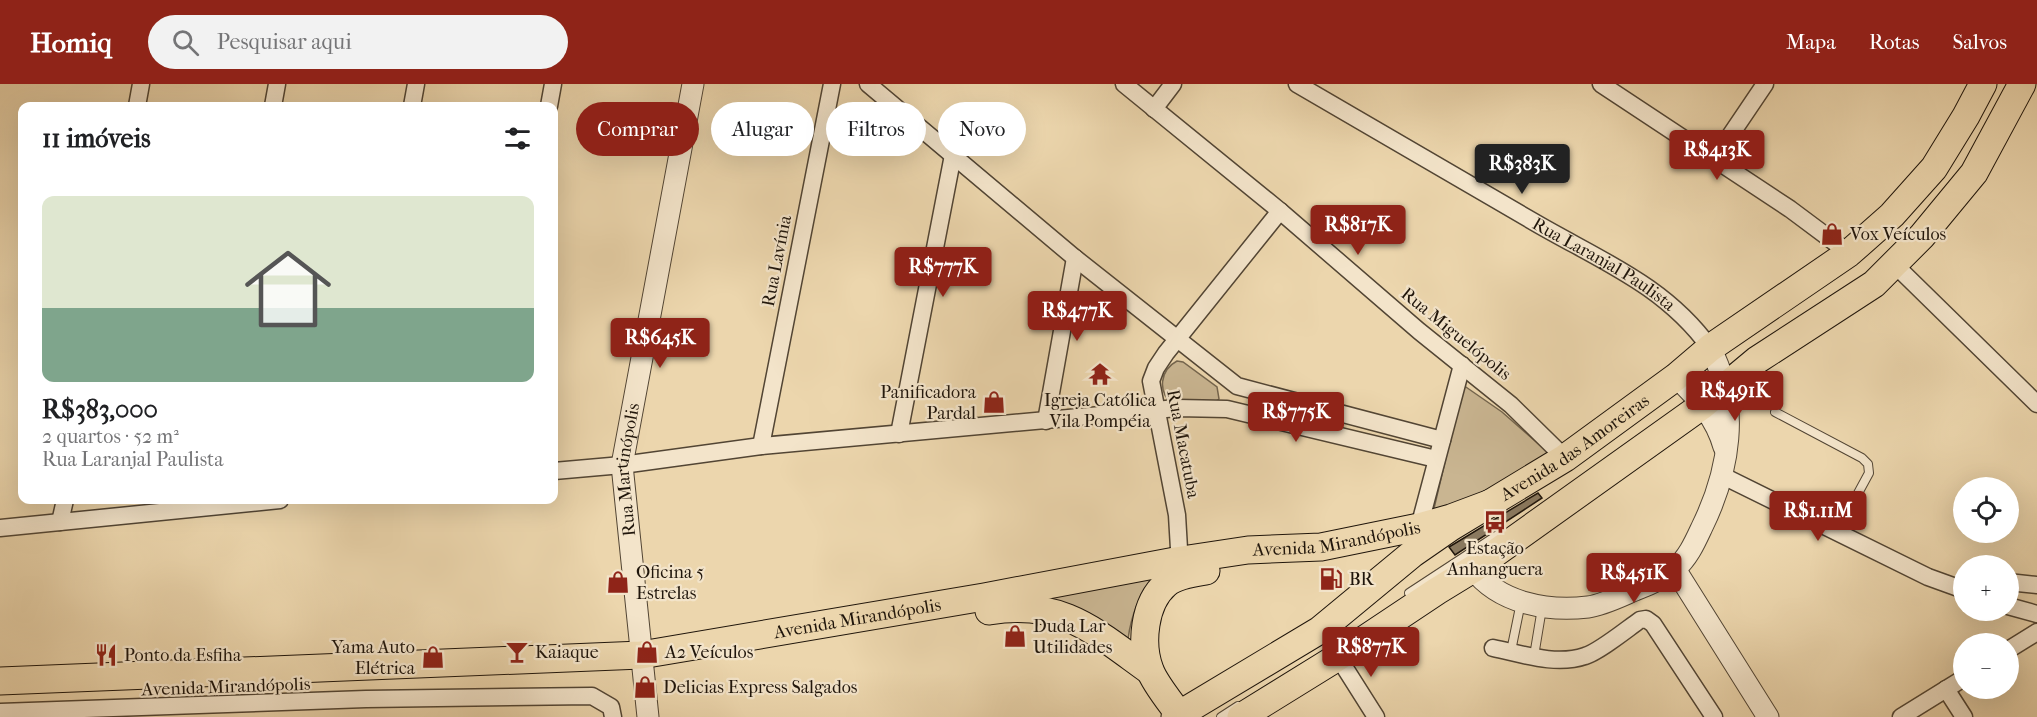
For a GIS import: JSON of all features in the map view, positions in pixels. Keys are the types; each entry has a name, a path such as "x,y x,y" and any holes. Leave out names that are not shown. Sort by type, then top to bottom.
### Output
{"main road":[{"name":"Avenida das Amoreiras","path":"1243,710 1334,646 1473,569 1851,259 1934,168 1983,84"},
{"name":"Avenida das Amoreiras","path":"1178,716 1320,630 1412,554 1483,513 1565,458 1706,378 1757,360 1874,284 1922,236 1974,173 2022,84"},
{"name":"Avenida Mirandópolis","path":"0,681 641,663 973,599 1171,571 1248,550 1321,547 1483,513"},
{"path":"1171,571 1151,603 1145,626 1145,639 1150,670 1178,716"},
{"name":"Avenida Mirandópolis","path":"0,696 641,663 1010,608 1051,611 1070,618 1096,632 1150,670"}],"street":[{"path":"138,102 141,84"},
{"path":"274,102 277,84"},
{"path":"413,102 416,84"},
{"path":"550,102 553,84"},
{"name":"Rua Martinópolis","path":"648,717 622,465 693,84"},
{"name":"Rua Lavínia","path":"761,446 832,84"},
{"path":"868,84 938,142"},
{"name":"Rua Miguelópolis","path":"1124,84 1280,211 1419,331 1511,405 1565,458"},
{"path":"1154,109 1173,84"},
{"name":"Rua Laranjal Paulista","path":"1297,84 1556,236 1626,272 1665,300 1698,331 1725,466"},
{"path":"1601,84 1791,209 1851,259"},
{"path":"1715,158 1765,84"},
{"path":"898,434 953,156"},
{"path":"954,156 1075,258 1237,386 1442,440"},
{"name":"Rua Macatuba","path":"1171,571 1179,549 1177,515 1151,381 1156,368 1177,340 1280,211"},
{"path":"1046,421 1075,258"},
{"path":"1894,264 2037,404"},
{"path":"1419,527 1462,365"},
{"path":"1473,569 1482,581 1498,592 1542,608 1589,607 1646,586 1675,569 1692,550 1712,507 1725,466 1728,420 1706,378"},
{"path":"1227,410 1237,386"},
{"path":"558,471 622,465 761,446 1156,409 1208,408 1227,410 1436,459"},
{"path":"1725,466 1837,532 1928,577 1953,586"},
{"path":"60,522 63,504"},
{"path":"0,528 198,504"},
{"path":"1675,569 1768,717"},
{"path":"1928,577 1953,578"},
{"path":"2019,583 2037,585"},
{"path":"2019,609 2037,614"},
{"path":"1493,648 1563,660 1588,656 1640,620 1646,619 1653,624 1714,717"},
{"path":"2019,643 2037,632"},
{"path":"1334,646 1373,716"},
{"path":"1901,717 1953,685"},
{"path":"1946,689 1964,717"},
{"name":"Avenida Mirandópolis","path":"0,712 366,699 592,696 612,712"}],"lane":[{"path":"1968,131 1990,84"},
{"path":"1974,154 2009,99 2015,84"},
{"path":"1887,232 1910,208"},
{"path":"1585,477 1664,423 1746,332 1816,287"},
{"path":"1706,378 1766,343"},
{"path":"1775,412 1862,458 1868,464 1869,473 1837,532"},
{"path":"1483,513 1592,451"},
{"path":"1401,599 1505,530"},
{"path":"1511,651 1521,601"},
{"path":"1533,656 1542,608"},
{"path":"1260,678 1334,646"},
{"path":"1221,717 1243,710"}],"shaded area":[{"path":"1177,361 1183,362 1217,387 1219,399 1213,403 1173,404 1164,393 1163,381 1167,370"},
{"path":"1463,385 1502,412 1550,454 1552,460 1432,517"},
{"path":"1153,578 1136,607 1128,639 1042,596"}],"building":[{"name":"Estação Anhanguera","path":"1538,493 1542,498 1455,555 1449,547"}],"place":[{"name":"Vox Veículos","path":"1832,234"},
{"name":"Igreja Católica Vila Pompéia","path":"1100,374"},
{"name":"Panificadora Pardal","path":"994,402"},
{"name":"Estação Anhanguera","path":"1495,522"},
{"name":"BR","path":"1331,579"},
{"name":"Oficina 5 Estrelas","path":"618,582"},
{"name":"Duda Lar Utilidades","path":"1015,636"},
{"name":"Kaiaque","path":"517,652"},
{"name":"A2 Veículos","path":"647,652"},
{"name":"Ponto da Esfiha","path":"106,655"},
{"name":"Yama Auto Elétrica","path":"433,657"},
{"name":"Delicias Express Salgados","path":"645,687"}]}
